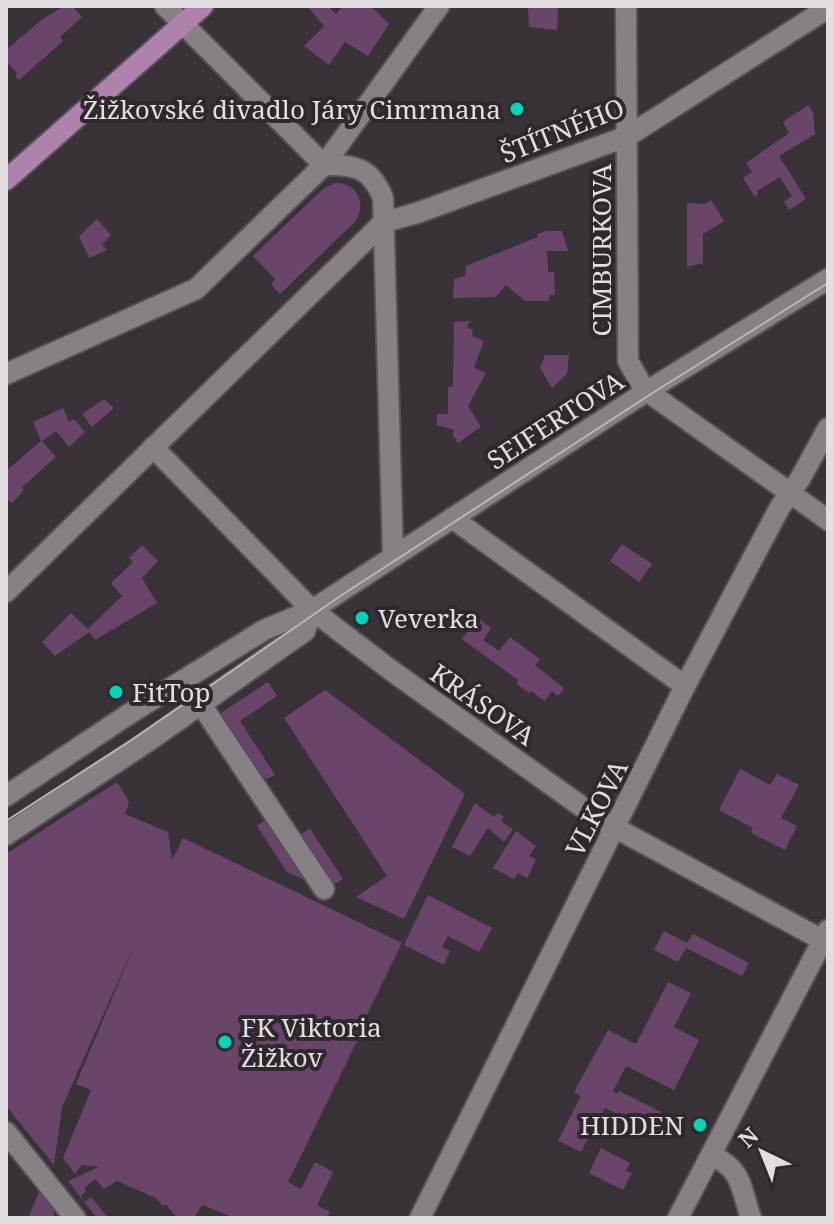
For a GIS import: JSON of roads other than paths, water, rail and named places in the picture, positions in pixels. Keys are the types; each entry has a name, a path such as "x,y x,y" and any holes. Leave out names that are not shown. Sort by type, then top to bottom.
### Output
{"main road":[{"path":"6,180 203,6"}],"street":[{"path":"165,6 324,165 350,164 361,168 379,188 383,198 384,222 393,557"},
{"path":"6,374 196,289 324,165 439,6"},
{"name":"CIMBURKOVA","path":"626,6 627,356 634,374 647,391"},
{"name":"ŠTÍTNÉHO","path":"384,222 417,213 628,136 828,8"},
{"path":"6,592 384,222"},
{"name":"SEIFERTOVA","path":"6,796 129,714 264,630 312,610 647,391 828,279"},
{"path":"647,391 828,520"},
{"name":"VLKOVA","path":"420,1218 685,686 780,507 828,428"},
{"name":"KRÁSOVA","path":"153,447 312,610 392,671 615,829 826,937"},
{"path":"452,518 685,686"},
{"name":"SEIFERTOVA","path":"6,835 147,742 305,631 312,610"},
{"path":"200,703 324,889"},
{"path":"678,1218 826,937"},
{"path":"6,1132 75,1218"},
{"path":"711,1155 728,1163 735,1171 751,1218"}],"tram line":[{"path":"6,821 130,741 342,595 828,283"}],"place":[{"name":"Žižkovské divadlo Járy Cimrmana","path":"517,109"},
{"name":"Veverka","path":"362,618"},
{"name":"FitTop","path":"116,692"},
{"name":"FK Viktoria Žižkov","path":"225,1042"},
{"name":"HIDDEN","path":"700,1125"}]}
